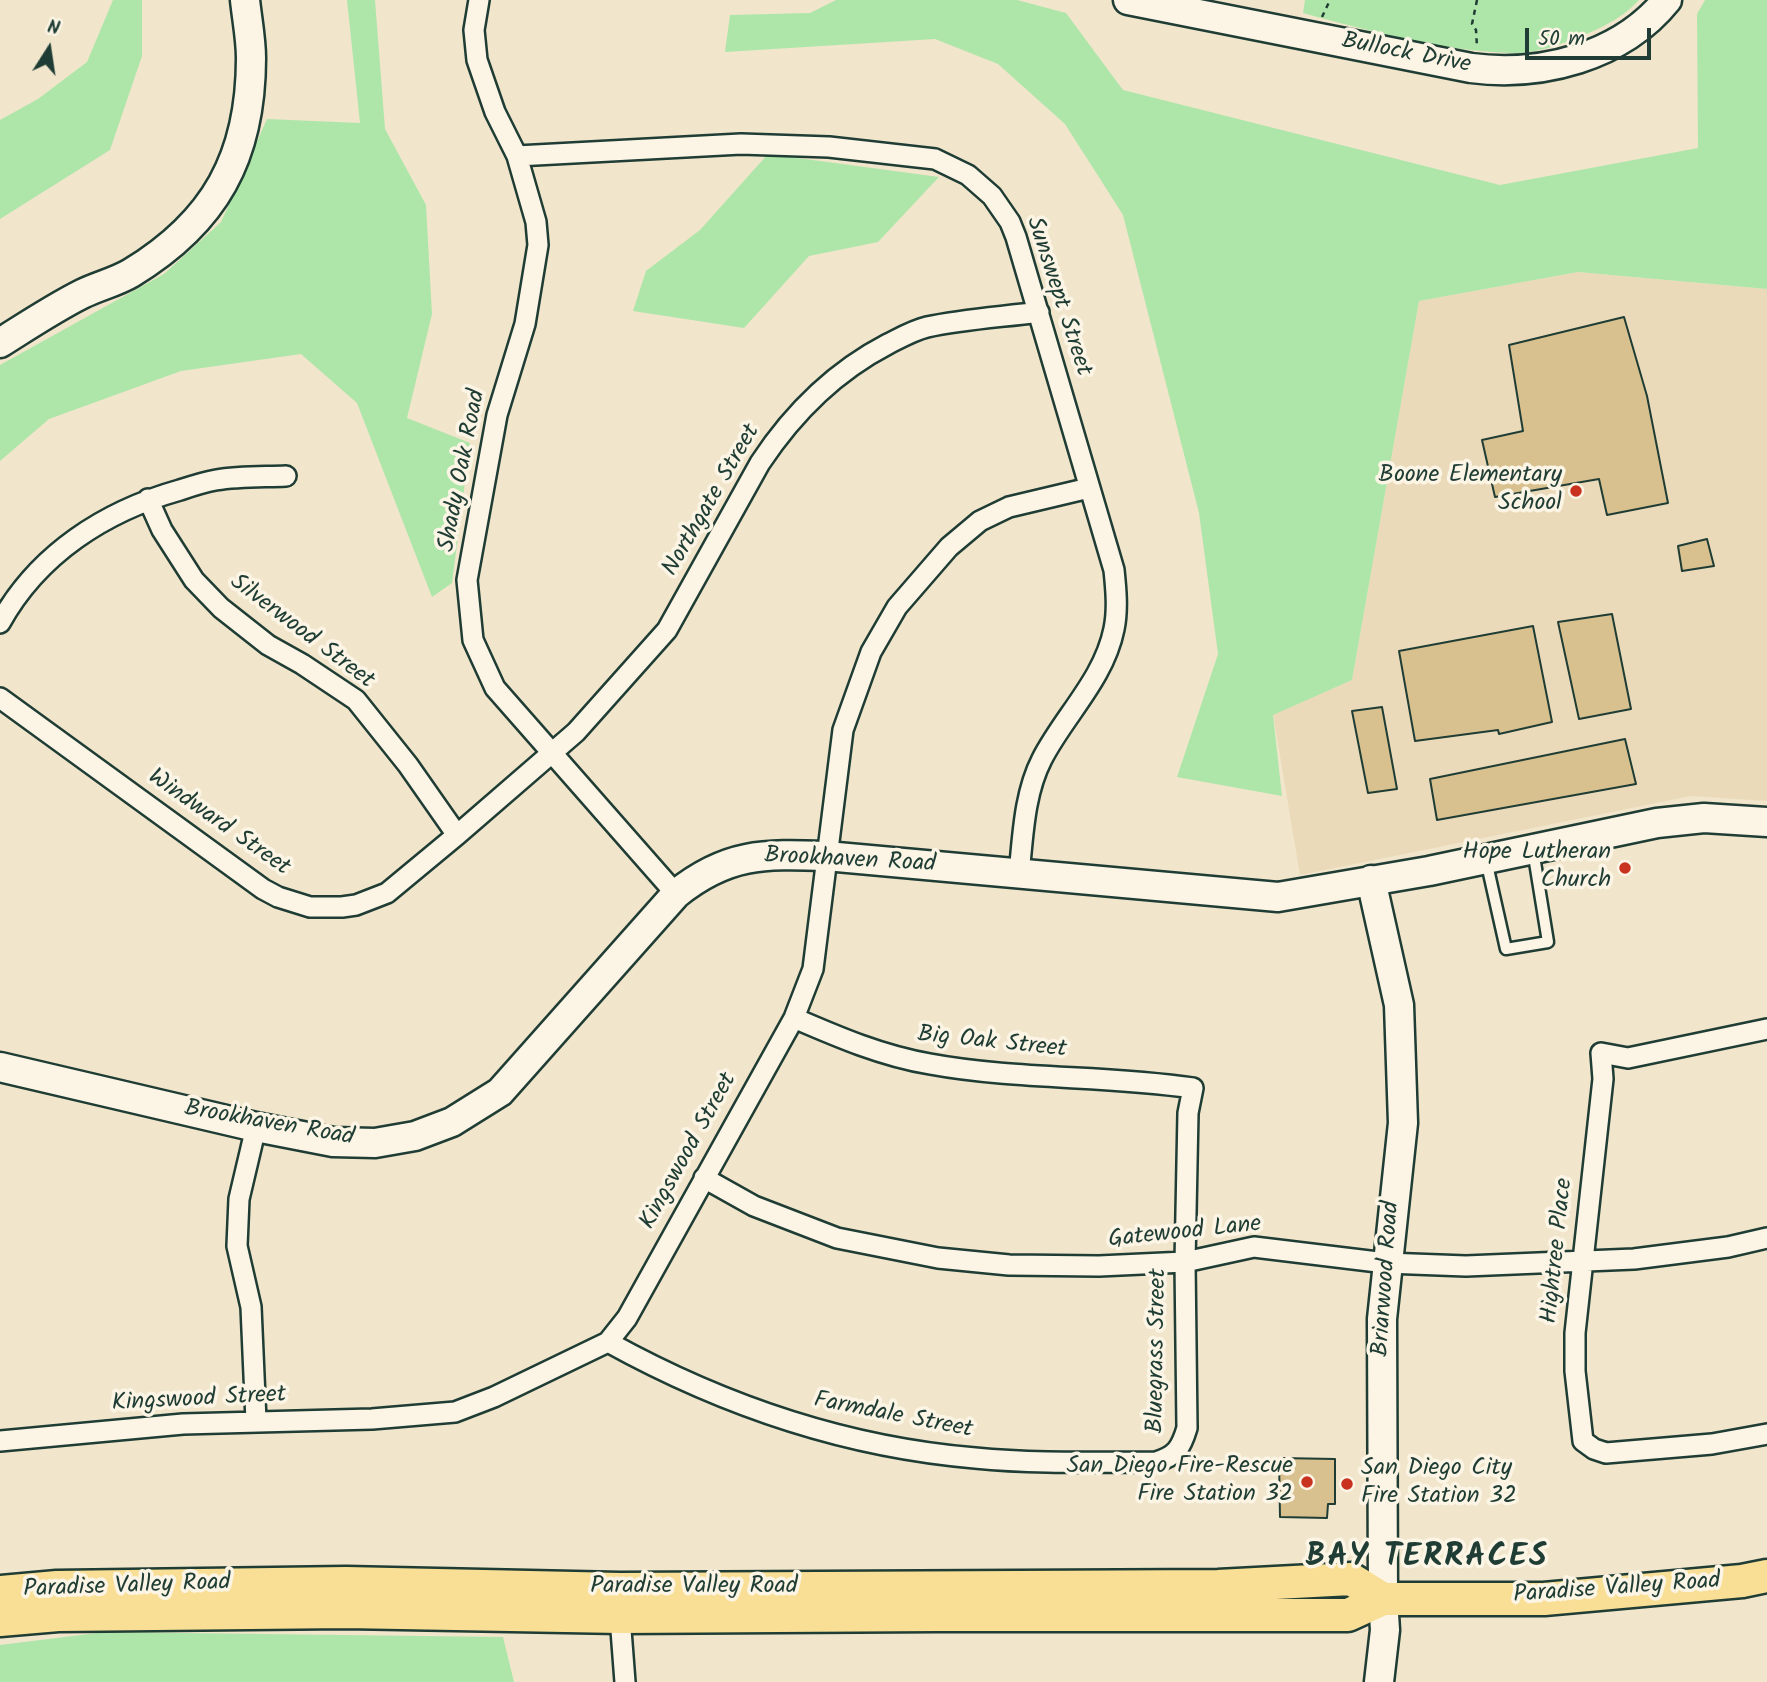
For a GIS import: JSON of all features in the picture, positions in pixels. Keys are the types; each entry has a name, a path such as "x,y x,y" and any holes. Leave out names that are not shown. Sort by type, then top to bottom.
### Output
{"main road":[{"name":"Paradise Valley Road","path":"0,1620 58,1615 346,1612 620,1618 1348,1615 1382,1599 1544,1599 1742,1581 1767,1576"},
{"name":"Paradise Valley Road","path":"0,1592 57,1587 346,1583 620,1589 1218,1586 1352,1579 1382,1599"}],"street":[{"path":"0,343 65,302 128,275 169,248 204,213 219,192 235,158 249,105 251,56 245,0"},
{"name":"Shady Oak Road","path":"479,0 474,30 477,60 495,112 517,156 536,222 538,246 525,324 497,415 467,580 473,640 495,688 676,894"},
{"name":"Bullock Drive","path":"1128,0 1471,68 1519,71 1586,56 1626,36 1667,0"},
{"name":"Sunswept Street","path":"517,156 741,144 829,147 935,159 968,175 981,185 1002,209 1016,237 1039,312 1114,570 1116,593 1114,629 1100,667 1041,760 1029,790 1019,874"},
{"name":"Northgate Street","path":"551,753 608,699 667,630 760,463 792,418 811,399 843,372 876,350 925,327 1039,312"},
{"path":"0,623 11,604 52,556 92,526 148,499 216,480 286,475"},
{"name":"Kingswood Street","path":"0,1441 183,1424 372,1419 455,1412 494,1397 608,1342 626,1318 793,1018 813,969 843,730 871,652 897,607 949,547 980,521 1009,507 1089,488"},
{"name":"Silverwood Street","path":"148,499 162,530 194,580 221,608 268,645 302,663 356,700 408,765 457,835"},
{"name":"Windward Street","path":"0,698 263,889 298,904 327,908 373,900 387,893 551,753"},
{"name":"Brookhaven Road","path":"0,1067 256,1127 334,1142 375,1143 415,1136 469,1113 500,1092 676,894 692,881 721,867 753,857 772,854 826,856 1278,897 1486,859 1657,823 1704,818 1767,822"},
{"name":"Briarwood Road","path":"1371,880 1399,1004 1403,1124 1381,1319 1382,1599 1385,1630 1379,1682"},
{"name":"Big Oak Street","path":"793,1018 861,1047 928,1064 980,1071 1192,1088"},
{"name":"Hightree Place","path":"1767,1029 1628,1058 1601,1054 1603,1079 1574,1333 1583,1440 1594,1449 1606,1453 1712,1444 1767,1434"},
{"name":"Bluegrass Street","path":"1181,1447 1187,1428 1185,1262 1188,1113 1192,1088"},
{"path":"256,1127 239,1199 237,1246 251,1307 256,1420"},
{"name":"Gatewood Lane","path":"704,1178 754,1206 838,1238 938,1258 1030,1266 1185,1262 1254,1247 1386,1263 1466,1266 1634,1259 1728,1247 1767,1238"},
{"name":"Farmdale Street","path":"608,1342 663,1372 736,1404 815,1430 896,1448 1021,1461 1156,1462 1172,1457 1181,1447"},
{"path":"620,1618 625,1682"}],"lane":[{"path":"1486,859 1506,949 1548,942 1533,849"}],"path":[{"path":"1471,68 1478,41 1472,24 1476,0"}],"shaded area":[{"name":"Boone Elementary School","path":"1578,272 1767,289 1767,801 1691,796 1300,875 1273,714 1352,680 1419,301"}],"green space":[{"path":"113,0 142,0 142,56 110,150 0,219 0,120 38,99 87,62"},
{"path":"347,0 375,0 385,129 426,205 432,314 407,418 470,443 452,583 432,597 357,403 301,354 181,371 49,419 0,461 0,365 164,274 221,222 267,119 360,123"},
{"path":"836,0 1017,0 1066,13 1123,90 1500,185 1698,148 1697,14 1705,0 1767,0 1767,289 1578,272 1419,301 1352,680 1273,715 1282,796 1177,777 1218,654 1199,513 1123,215 1065,124 998,64 935,39 725,52 730,15 810,13"},
{"path":"1305,0 1639,0 1622,15 1584,35 1556,46 1518,53 1464,49 1382,34 1303,13"},
{"path":"768,154 939,177 878,242 809,256 744,328 633,311 646,271 700,230"},
{"path":"105,1632 503,1637 514,1682 0,1682 0,1645"}],"building":[{"path":"1624,317 1647,396 1668,503 1607,515 1599,479 1495,497 1482,440 1523,431 1509,345"},
{"path":"1707,539 1714,566 1682,571 1678,546"},
{"path":"1612,614 1631,709 1579,719 1558,622"},
{"path":"1533,626 1552,722 1499,734 1498,730 1415,741 1399,651"},
{"path":"1382,707 1397,789 1368,793 1352,711"},
{"path":"1625,739 1636,784 1437,820 1430,779"},
{"name":"San Diego Fire-Rescue Fire Station 32","path":"1279,1458 1335,1459 1335,1504 1328,1504 1327,1518 1280,1517"}],"place":[{"name":"Boone Elementary School","path":"1576,491"},
{"name":"Hope Lutheran Church","path":"1625,868"},
{"name":"San Diego Fire-Rescue Fire Station 32","path":"1307,1482"},
{"name":"San Diego City Fire Station 32","path":"1347,1484"}],"district":[{"name":"BAY TERRACES","path":"1427,1560"}]}
